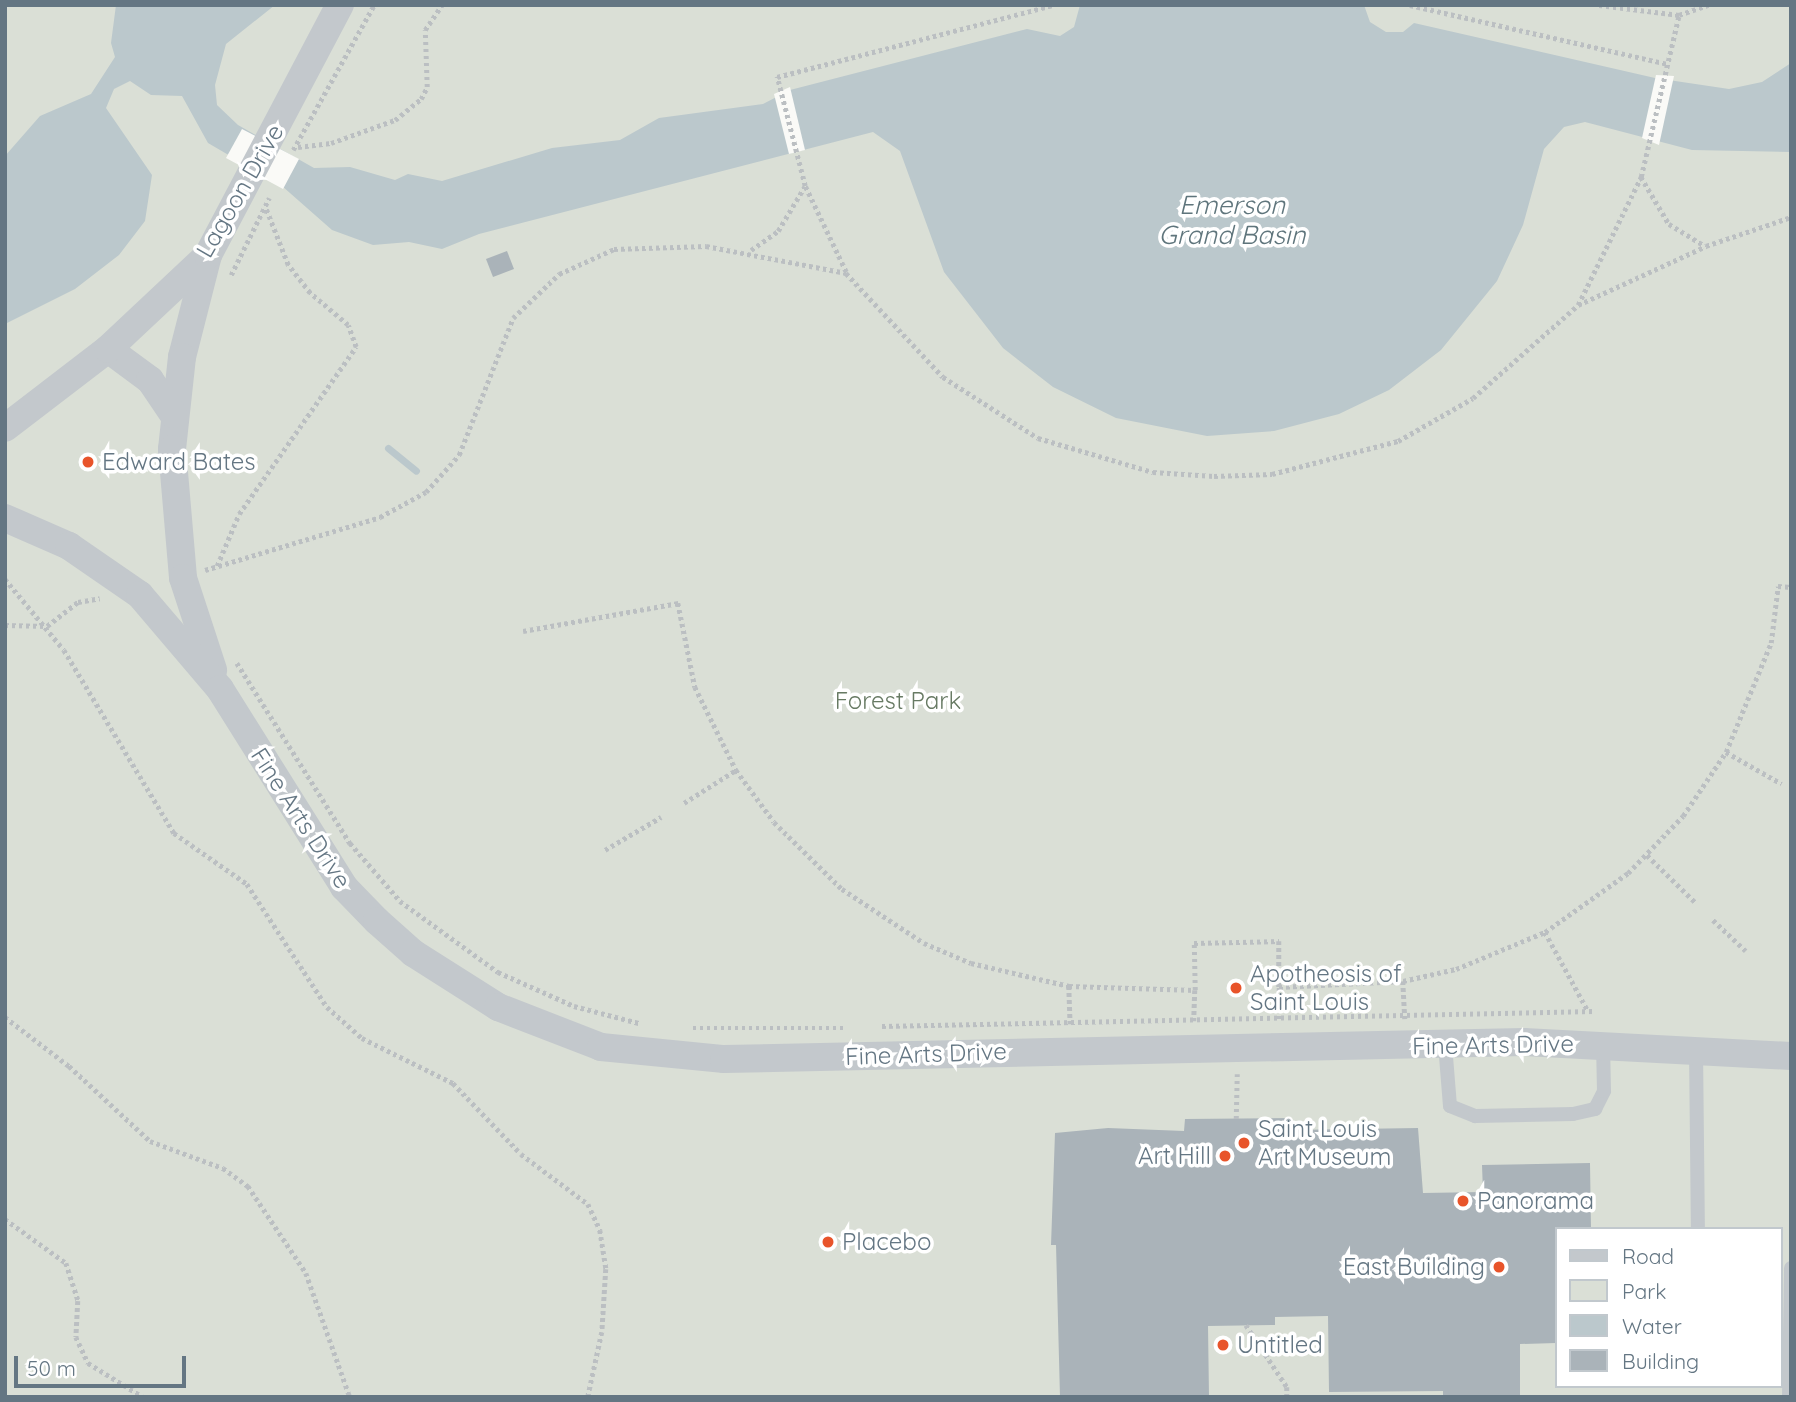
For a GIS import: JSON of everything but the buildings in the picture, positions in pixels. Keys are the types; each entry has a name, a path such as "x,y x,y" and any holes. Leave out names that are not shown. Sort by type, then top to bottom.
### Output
{"street":[{"name":"Lagoon Drive","path":"13,424 108,349 208,255 341,5"},
{"name":"Fine Arts Drive","path":"208,255 173,414 174,512 183,578 220,689"},
{"path":"108,349 150,380 173,414"},
{"path":"5,451 13,424"},
{"name":"Fine Arts Drive","path":"5,497 13,520 69,546 140,595 220,689 344,887 377,921 413,953 498,1007 601,1047 724,1059 1603,1043 1696,1047 1791,1056"}],"lane":[{"path":"1446,1044 1450,1106 1475,1116 1573,1114 1595,1109 1604,1091 1603,1043"},
{"path":"1696,1047 1698,1227"},
{"path":"1789,1397 1791,1268"}],"path":[{"path":"374,5 298,147 331,143 409,111 427,87 425,30 442,5"},
{"path":"1053,5 777,76 805,186 846,273 943,377 1038,438 1153,472 1213,476 1283,472 1398,440 1473,398 1578,305 1706,246 1791,217"},
{"path":"1410,5 1667,67"},
{"path":"1599,5 1679,15 1708,5"},
{"path":"1578,305 1641,177 1679,15"},
{"path":"1641,177 1669,224 1706,246"},
{"path":"750,250 786,221 805,186"},
{"path":"227,282 266,208 293,272 357,338 352,356 239,514 216,567 380,517 426,492 459,455 513,318 542,288 578,263 614,249 663,244 750,250 846,273"},
{"path":"203,561 207,580"},
{"path":"5,579 47,626 174,833 247,884 327,1007 362,1038 453,1083 521,1154 588,1204 600,1230 606,1269 602,1332 588,1397"},
{"path":"1279,987 1403,981 1480,960 1545,932 1647,855 1683,816 1726,752 1770,643 1778,586 1791,587"},
{"path":"5,625 47,626 88,598 111,602"},
{"path":"523,631 678,603 693,680 736,770 791,841 885,919 971,963 1069,986 1195,990"},
{"path":"232,653 350,843 400,901 467,953 546,995 646,1024"},
{"path":"1726,752 1782,784"},
{"path":"684,803 736,770"},
{"path":"605,850 661,817"},
{"path":"1647,855 1695,902"},
{"path":"1713,920 1746,951"},
{"path":"1545,932 1588,1012"},
{"path":"1194,1021 1194,943 1279,941 1279,1019"},
{"path":"1403,981 1405,1031"},
{"path":"1069,986 1070,1036"},
{"path":"881,1026 1594,1012"},
{"path":"5,1017 69,1066 150,1141 223,1168 248,1186 306,1273 349,1397"},
{"path":"689,1028 846,1028"},
{"path":"1236,1119 1237,1074"},
{"path":"5,1219 66,1263 78,1301 76,1337 88,1363 143,1397"},
{"path":"1246,1325 1287,1387 1287,1397"}],"green space":[{"name":"Forest Park","path":"5,5 1791,5 1791,1397 5,1397"}],"water":[{"name":"Emerson Grand Basin","path":"116,5 275,5 226,44 215,85 217,105 238,125 314,168 350,167 395,180 408,174 442,181 552,148 620,140 659,118 763,104 790,90 1027,29 1060,36 1074,27 1080,5 1364,5 1370,22 1386,32 1403,32 1414,23 1655,78 1729,89 1762,82 1791,63 1791,152 1692,150 1585,122 1564,127 1544,149 1523,225 1497,281 1441,350 1389,390 1339,414 1274,431 1207,436 1116,418 1053,387 1003,348 944,272 900,151 873,132 479,234 442,249 409,242 373,245 332,230 282,186 208,143 182,96 151,95 130,81 114,89 106,108 152,175 145,221 119,255 75,289 5,324 5,156 40,116 91,94 115,57 111,43"}],"pier":[{"path":"1656,75 1674,76 1659,145 1642,138"},
{"path":"790,87 805,150 789,154 774,94"},
{"path":"242,129 299,159 283,189 226,158"}],"waterway":[{"path":"388,448 416,471"}],"place":[{"name":"Edward Bates","path":"88,462"},
{"name":"Apotheosis of Saint Louis","path":"1236,988"},
{"name":"Saint Louis Art Museum","path":"1244,1143"},
{"name":"Art Hill","path":"1225,1156"},
{"name":"Panorama","path":"1463,1201"},
{"name":"Placebo","path":"828,1242"},
{"name":"East Building","path":"1499,1267"},
{"name":"Untitled","path":"1223,1345"}]}
